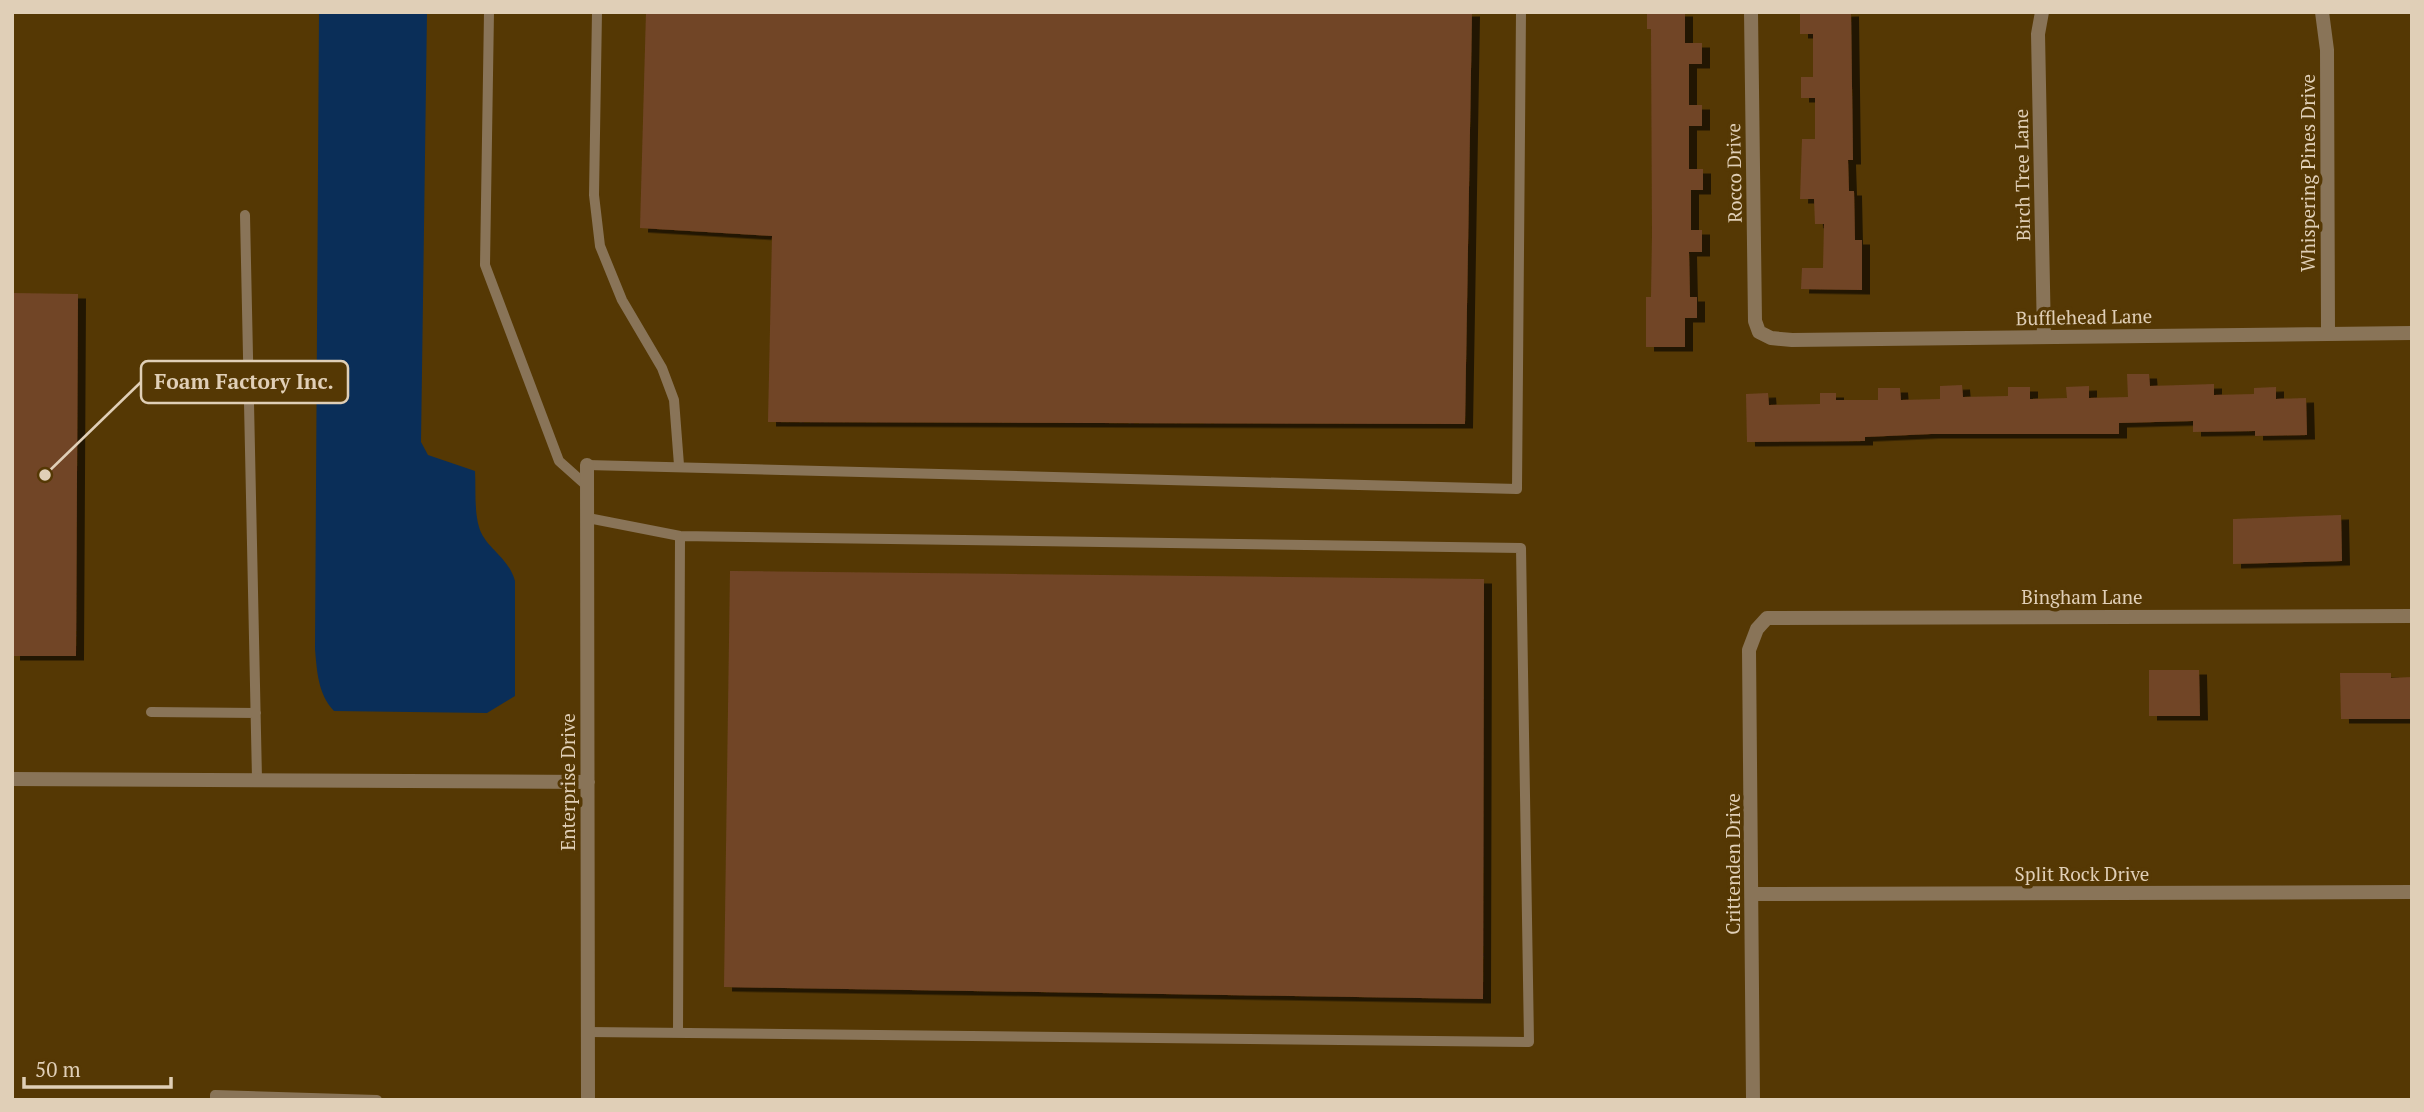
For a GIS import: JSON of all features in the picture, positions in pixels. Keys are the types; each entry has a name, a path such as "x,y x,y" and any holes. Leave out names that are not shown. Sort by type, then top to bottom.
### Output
{"street":[{"name":"Rocco Drive","path":"1751,12 1755,321 1759,332"},
{"name":"Birch Tree Lane","path":"2042,12 2038,34 2044,337"},
{"name":"Whispering Pines Drive","path":"2322,12 2327,50 2328,333"},
{"name":"Bufflehead Lane","path":"1759,332 1771,338 1792,340 2412,333"},
{"name":"Enterprise Drive","path":"587,465 587,1100"},
{"name":"Bingham Lane","path":"1757,629 1767,618 1795,616 2412,616"},
{"name":"Crittenden Drive","path":"1753,1100 1749,650 1757,629"},
{"path":"12,779 588,782"},
{"name":"Split Rock Drive","path":"1752,894 2412,892"}],"lane":[{"path":"489,12 485,265 559,461 587,486"},
{"path":"597,12 594,195 600,247 622,300 662,368 674,400 678,465"},
{"path":"587,465 678,465 1517,489 1521,12"},
{"path":"245,215 257,779"},
{"path":"588,518 680,536 1521,548 1529,1042 588,1032"},
{"path":"678,1033 680,536"},
{"path":"151,712 256,713"},
{"path":"215,1100 215,1095 377,1100"}],"water":[{"path":"319,12 427,12 421,442 428,455 475,471 479,527 486,541 512,572 515,581 515,696 487,713 334,711 319,682 315,649"}],"building":[{"path":"646,12 1472,12 1465,424 768,422 772,236 640,228"},
{"path":"1647,12 1685,12 1685,43 1702,43 1702,64 1689,64 1689,105 1702,105 1702,126 1689,126 1689,169 1703,169 1703,190 1691,190 1691,230 1702,230 1702,252 1689,252 1690,297 1697,297 1697,318 1685,318 1685,347 1646,347 1646,297 1651,297 1652,235 1651,29 1647,29"},
{"path":"1851,12 1853,160 1848,160 1849,191 1854,191 1855,240 1862,240 1862,290 1801,289 1802,268 1823,268 1824,224 1815,224 1814,199 1800,199 1802,139 1815,139 1815,98 1801,98 1801,77 1813,77 1813,34 1800,34 1800,13"},
{"path":"12,293 78,294 76,656 12,656"},
{"path":"2127,374 2149,374 2150,386 2214,384 2214,395 2254,394 2254,388 2276,387 2276,399 2306,398 2307,435 2255,436 2255,431 2193,432 2193,421 2119,423 2119,434 1931,434 1865,437 1865,441 1747,442 1746,394 1768,393 1769,405 1820,404 1820,393 1836,393 1836,400 1878,400 1878,388 1900,388 1901,400 1940,399 1940,386 1962,385 1963,397 2008,396 2008,387 2030,387 2030,399 2067,398 2066,387 2089,386 2089,398 2128,397"},
{"path":"2341,515 2342,561 2233,564 2233,519"},
{"path":"730,571 1484,579 1483,999 724,987"},
{"path":"2149,670 2199,670 2200,716 2149,716"},
{"path":"2340,673 2391,673 2391,678 2412,677 2412,719 2341,719"}],"place":[{"name":"Foam Factory Inc.","path":"45,475"}]}
